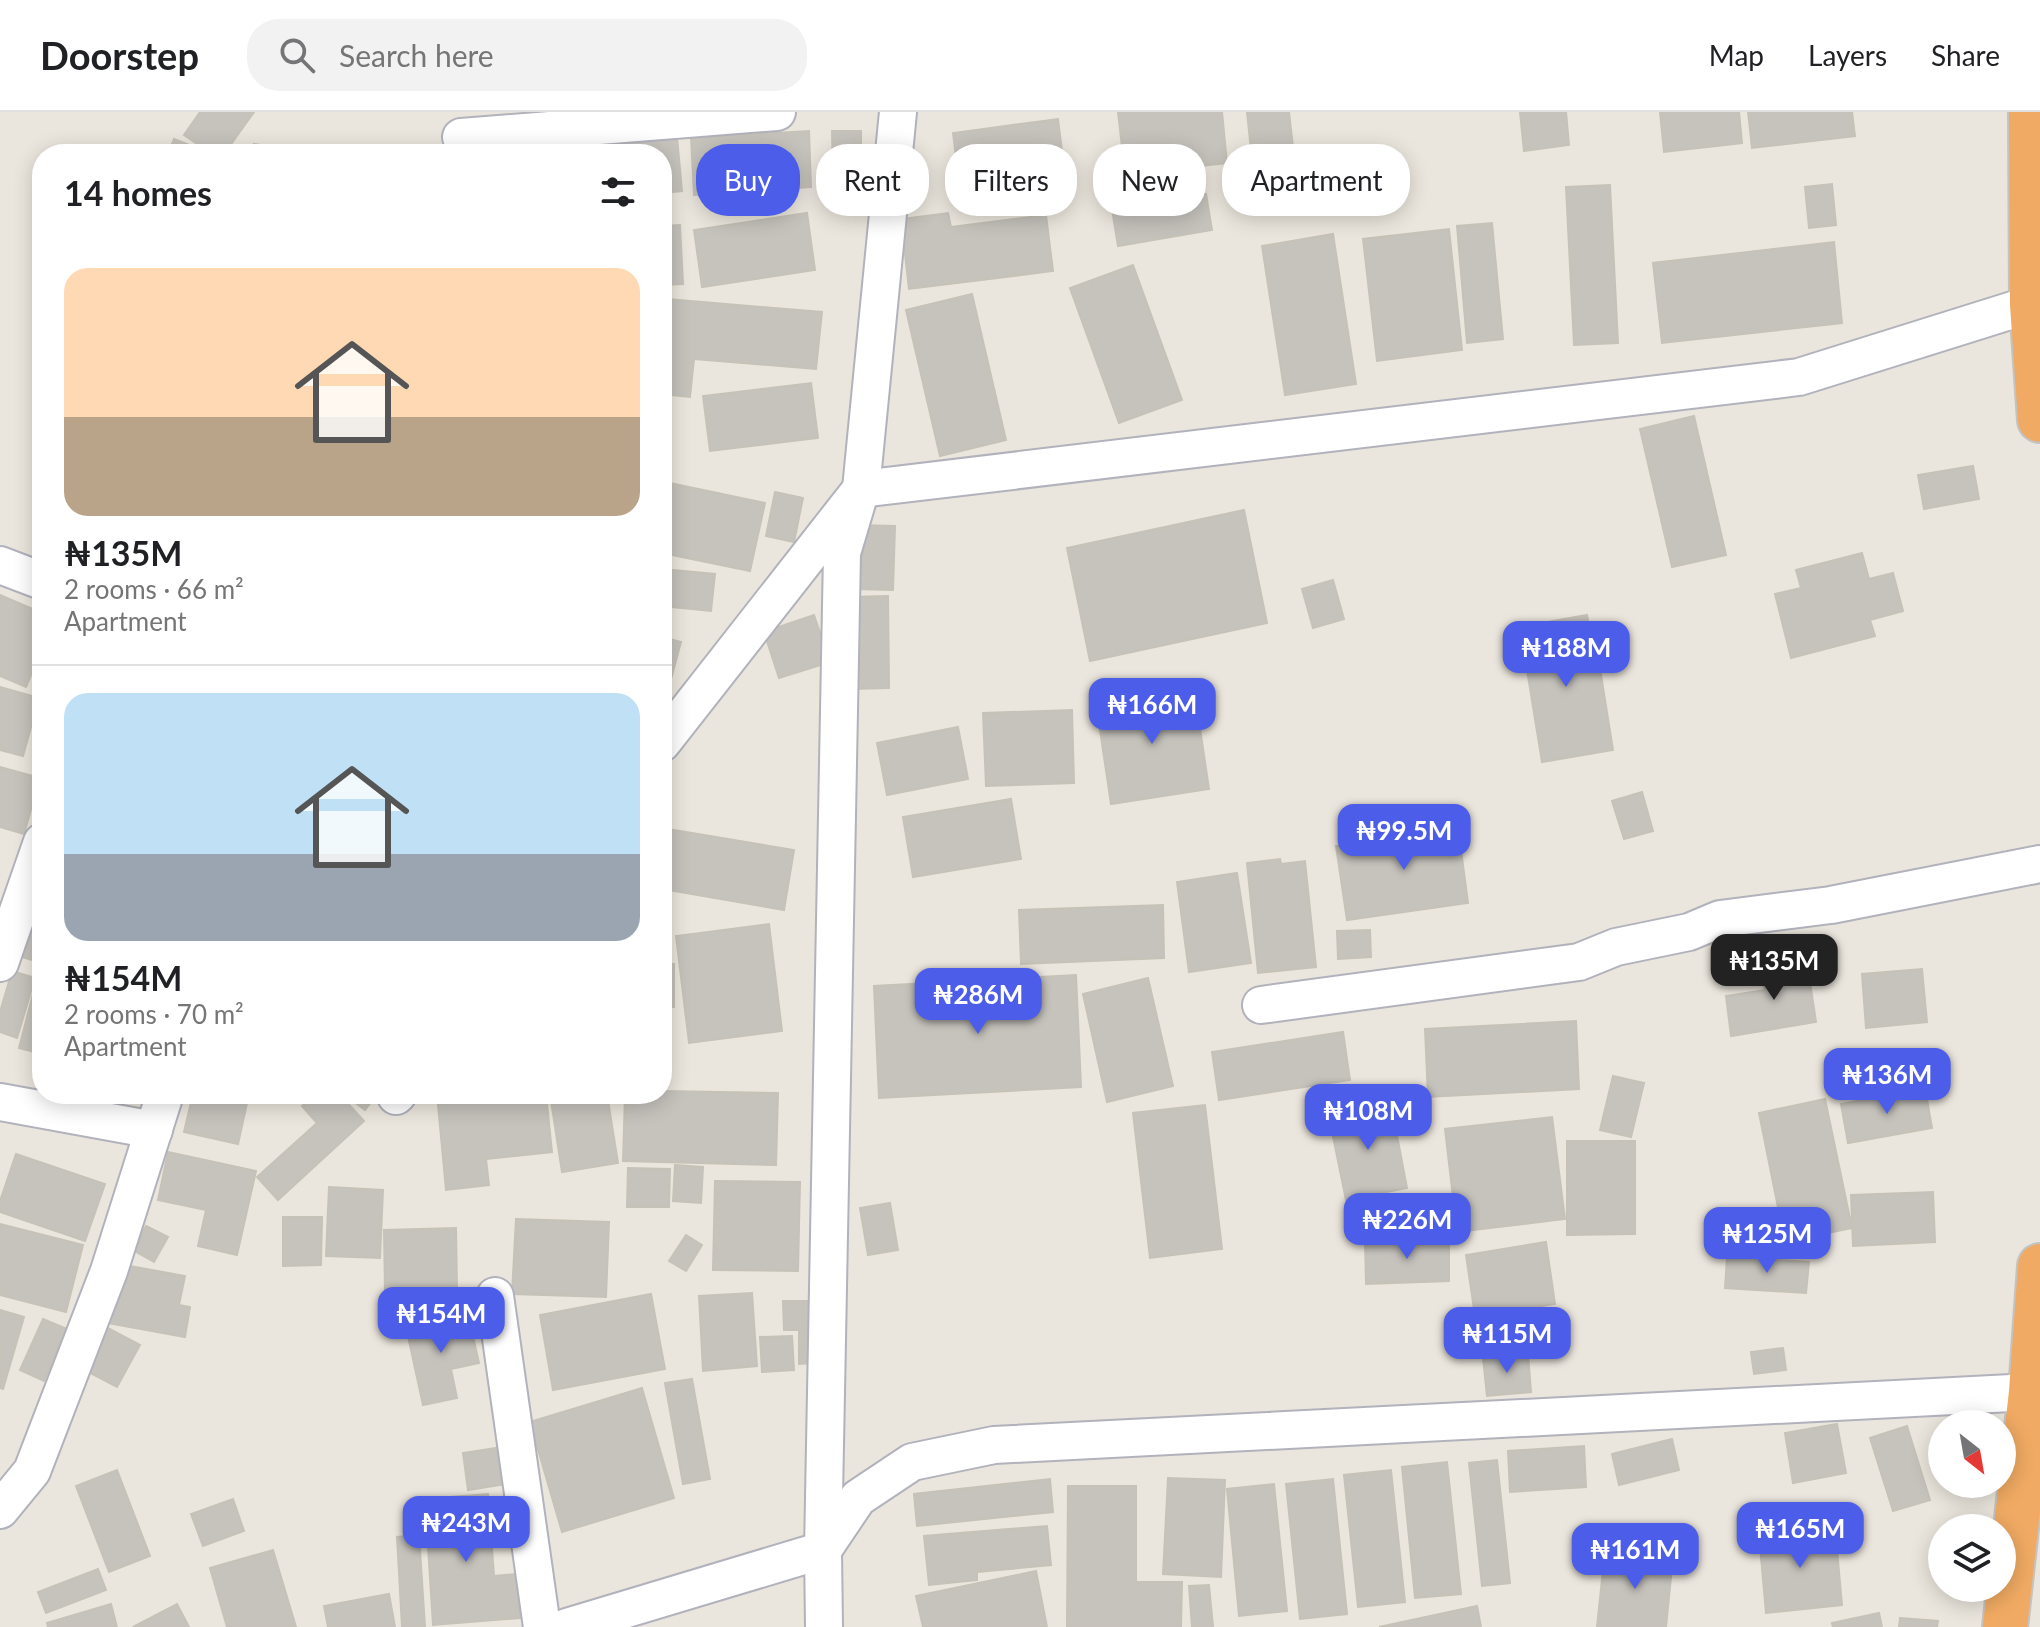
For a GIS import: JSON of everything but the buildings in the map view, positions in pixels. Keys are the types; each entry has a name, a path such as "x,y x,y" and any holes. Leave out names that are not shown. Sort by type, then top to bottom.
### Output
{"highway":[{"path":"2031,112 2032,304 2040,420"},
{"path":"2005,1627 2031,1392 2040,1266"}],"street":[{"path":"461,137 777,112"},
{"path":"824,1627 842,553 861,489 898,112"},
{"path":"672,730 861,489 1799,377 2032,304"},
{"path":"0,565 32,577"},
{"path":"1261,1005 1579,962 1616,947 1689,932 1720,919 1831,905 2040,864"},
{"path":"0,963 32,871"},
{"path":"0,1102 154,1130"},
{"path":"0,1510 32,1471 109,1271 162,1104"},
{"path":"495,1296 542,1627"},
{"path":"567,1627 823,1550 858,1498 912,1462 994,1445 2031,1392"}]}
